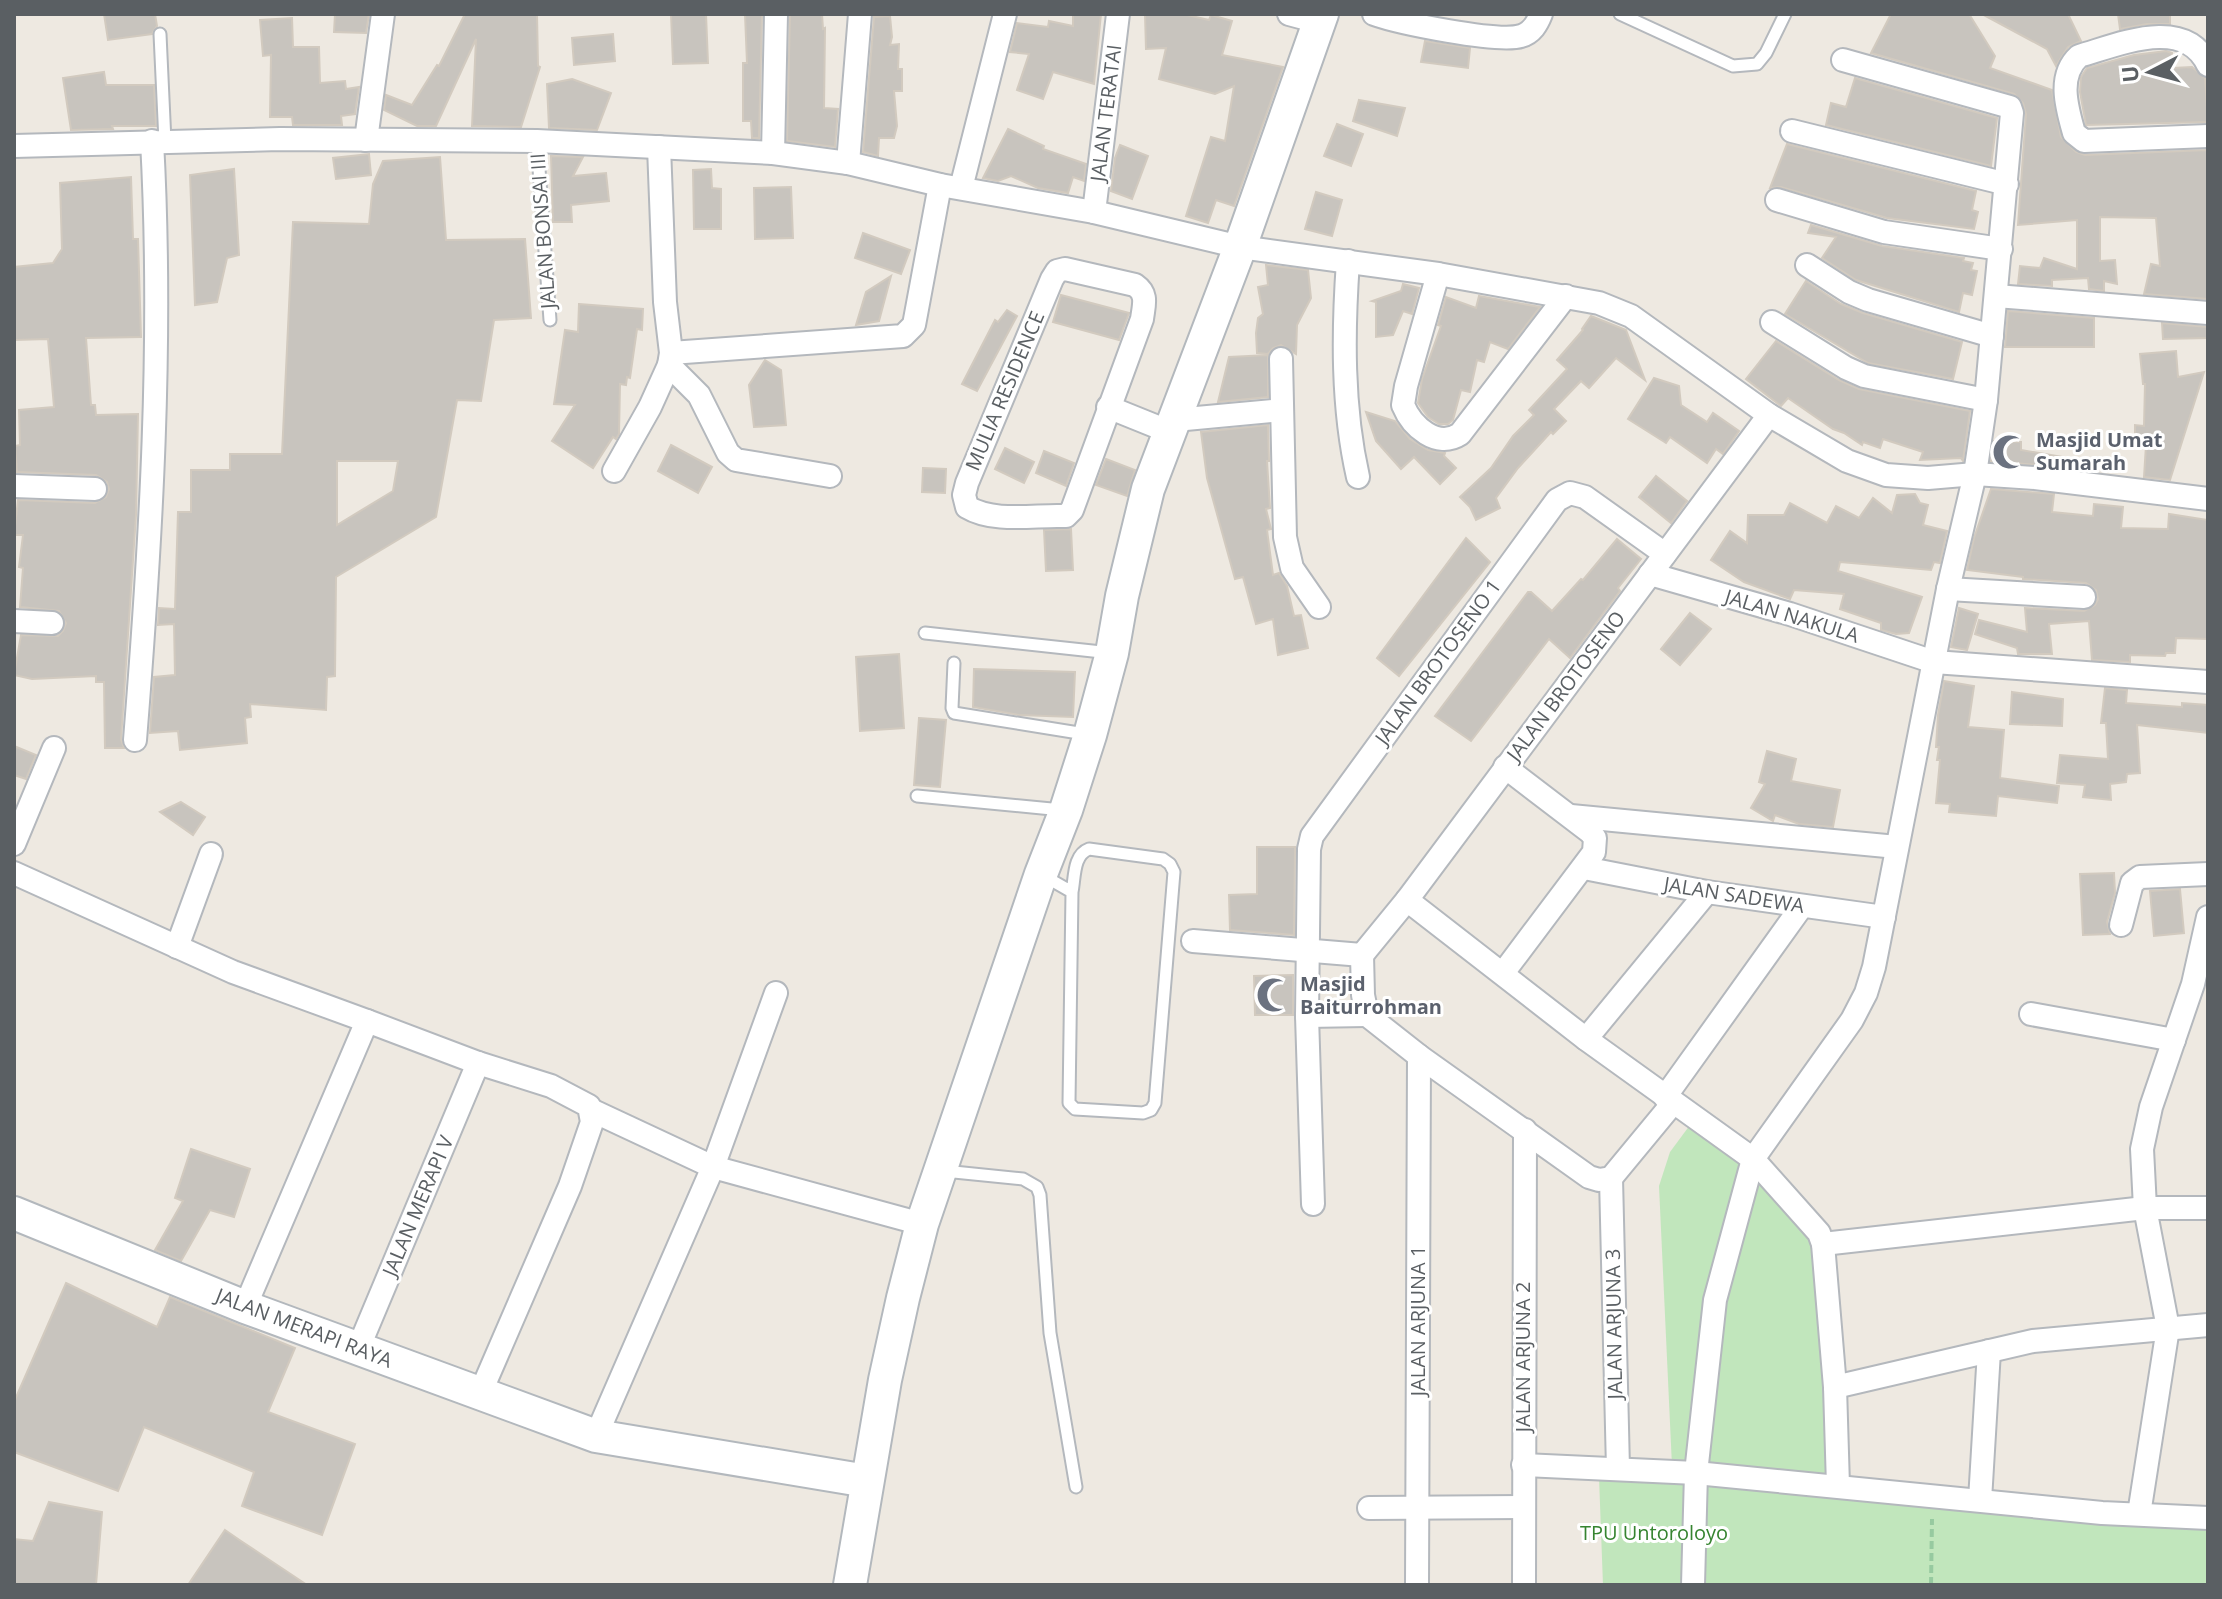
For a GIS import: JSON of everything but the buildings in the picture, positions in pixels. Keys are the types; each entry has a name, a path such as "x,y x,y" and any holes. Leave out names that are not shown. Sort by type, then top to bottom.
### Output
{"street":[{"path":"366,140 383,14"},
{"path":"773,153 776,14"},
{"path":"848,163 860,14"},
{"path":"670,359 903,336 914,325 951,186 1005,14"},
{"name":"JALAN TERATAI","path":"1094,212 1118,14"},
{"path":"1374,14 1400,23 1518,37 1536,25 1541,14"},
{"path":"850,1585 903,1298 922,1224 1041,874 1066,810 1112,653 1148,489 1240,247 1310,17"},
{"path":"2208,65 2205,57 2185,40 2160,37 2142,39 2079,56 2071,63 2065,86 2074,133 2084,141 2208,136"},
{"path":"1693,1585 1696,1473 1715,1300 1753,1159 1852,1020 1866,993 1874,967 1948,589 1975,474 1986,400 2001,249 2010,107 1843,60"},
{"path":"1792,131 2007,184"},
{"path":"14,146 366,140 537,141 773,153 848,163 951,186 1094,212 1240,247 1438,274 1599,303 1631,316 1769,415 1847,461 1886,475 1928,478 1975,474 2035,478 2208,499"},
{"path":"135,740 150,507 158,286 158,142"},
{"path":"614,471 637,433 670,359 659,147"},
{"path":"1777,200 1884,232 2001,249"},
{"path":"1348,261 1345,338 1350,442 1358,477"},
{"path":"1807,265 1868,300 1992,336"},
{"name":"MULIA RESIDENCE","path":"1057,271 1074,271 1135,285 1142,290 1145,298 1142,319 1108,407 1072,510 1066,516 995,515 974,512 967,507 964,495 967,483 1057,271"},
{"path":"1438,274 1403,405 1418,426 1439,440 1460,434 1566,296"},
{"path":"1996,296 2208,313"},
{"path":"1772,322 1864,376 1986,400"},
{"path":"670,359 699,395 728,453 736,460 830,476"},
{"path":"1281,359 1285,537 1292,568 1319,607"},
{"path":"1108,407 1172,426 1282,410"},
{"name":"JALAN BROTOSENO","path":"1362,955 1407,900 1769,415"},
{"path":"14,486 95,489"},
{"name":"JALAN BROTOSENO 1","path":"1313,1204 1307,1016 1309,849 1312,836 1557,500 1570,493 1585,497 1665,554"},
{"name":"JALAN NAKULA","path":"1650,574 1790,614 1934,662 2208,682"},
{"path":"1948,589 2084,597"},
{"path":"14,621 52,623"},
{"path":"14,844 54,748"},
{"path":"1503,973 1584,868 1594,852 1595,838 1571,816 1505,767"},
{"path":"1571,816 1897,847"},
{"path":"177,947 211,854"},
{"name":"JALAN SADEWA","path":"1584,868 1707,892 1884,917"},
{"path":"14,873 233,972 478,1063 551,1086 585,1103 591,1110 713,1167 922,1224"},
{"path":"2121,925 2132,883 2140,877 2208,874"},
{"path":"1586,1039 1707,892"},
{"path":"1407,900 1586,1039 1753,1159 1819,1233 1823,1244 1835,1387 1838,1486"},
{"path":"1307,1016 1367,1015 1579,1171 1599,1180 1611,1178 1669,1100 1802,906"},
{"path":"2139,1514 2168,1328 2145,1208 2142,1149 2145,1129 2174,1040 2200,985 2208,917"},
{"path":"1193,941 1362,955 1367,1015"},
{"path":"596,1436 713,1167 776,993"},
{"path":"2031,1014 2174,1040"},
{"path":"245,1307 367,1021"},
{"name":"JALAN ARJUNA 1","path":"1417,1585 1419,1056"},
{"name":"JALAN MERAPI V","path":"358,1349 478,1063"},
{"path":"480,1394 570,1186 592,1122 591,1110"},
{"name":"JALAN ARJUNA 2","path":"1524,1585 1525,1130"},
{"name":"JALAN ARJUNA 3","path":"1611,1178 1618,1469"},
{"path":"1823,1244 2145,1208 2208,1208"},
{"name":"JALAN MERAPI RAYA","path":"14,1213 245,1307 596,1436 867,1481"},
{"path":"1835,1387 2033,1341 2208,1325"},
{"path":"1980,1500 1989,1351"},
{"path":"1523,1465 1696,1473 2208,1518"},
{"path":"1369,1508 1523,1507"}],"lane":[{"path":"1620,14 1733,66 1749,66 1757,64 1766,53 1785,14"},
{"path":"158,142 160,34"},
{"name":"JALAN BONSAI III","path":"537,141 550,320"},
{"path":"925,633 1112,653"},
{"path":"954,663 954,713 1090,735"},
{"path":"917,796 1066,810"},
{"path":"1089,849 1163,859 1174,872 1155,1103 1151,1110 1143,1113 1075,1109 1069,1103 1072,892 1078,857 1089,849"},
{"path":"1041,874 1072,892"},
{"path":"939,1171 1023,1179 1037,1187 1050,1333 1076,1487"}],"path":[{"path":"1931,1585 1932,1496"}],"green space":[{"path":"1690,1125 1734,1156 1816,1243 1833,1478 1672,1466 1659,1186 1670,1152"},
{"name":"TPU Untoroloyo","path":"1599,1477 2208,1529 2208,1585 1603,1585"}],"place":[{"name":"Masjid Umat Sumarah","path":"2010,452"},
{"name":"Masjid Baiturrohman","path":"1274,995"}]}
